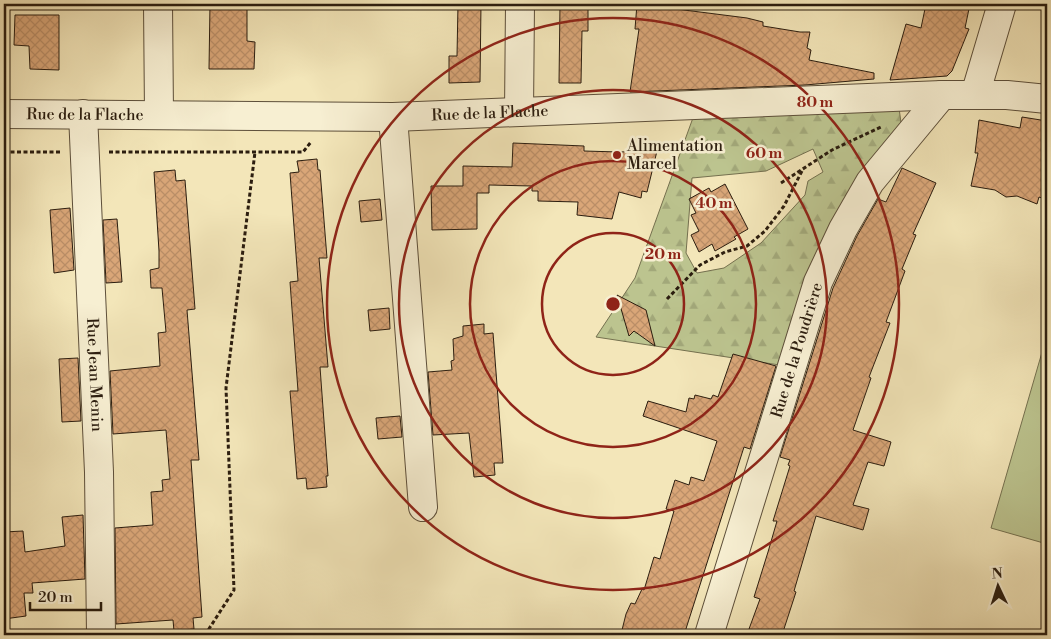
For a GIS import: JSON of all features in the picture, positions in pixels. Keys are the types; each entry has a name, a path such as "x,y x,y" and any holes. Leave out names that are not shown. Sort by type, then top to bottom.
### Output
{"street":[{"path":"158,4 159,114"},
{"path":"518,112 520,4"},
{"path":"975,95 1002,4"},
{"name":"Rue de la Flache","path":"4,114 393,117 942,95 1007,95 1047,99"},
{"name":"Rue de la Poudrière","path":"709,635 818,282 843,229 870,182 942,95"},
{"name":"Rue Jean Menin","path":"83,114 99,472 101,635"},
{"path":"393,117 423,507"}],"path":[{"path":"781,183 832,150 889,123"},
{"path":"4,152 303,152 315,137"},
{"path":"205,635 234,590 226,388 255,152"},
{"path":"667,299 700,265 725,252 747,246 765,231 784,206 803,169"}],"green space":[{"path":"899,108 902,130 786,366 596,337 635,278 694,115","holes":["813,149 823,172 808,181 805,195 761,243 724,268 697,273 686,253 692,178 766,171"]},
{"path":"1047,335 1047,544 991,528"}],"building":[{"path":"210,4 240,4 240,6 247,7 247,41 255,42 254,69 209,69"},
{"path":"458,4 481,4 480,82 449,83 449,56 457,56"},
{"path":"560,4 588,4 588,31 582,31 581,83 559,83"},
{"path":"637,4 747,18 763,22 763,26 810,32 807,48 811,50 809,60 874,73 874,79 805,85 630,92 639,29 635,29"},
{"path":"926,4 970,4 965,28 969,29 952,71 947,76 890,80 906,24 921,28"},
{"path":"15,15 59,15 59,70 30,69 29,46 14,45"},
{"path":"1022,117 1047,121 1047,200 1039,197 1037,204 1017,196 1006,197 995,190 971,186 978,153 975,153 979,120 1020,128"},
{"path":"513,143 584,146 584,151 657,151 647,192 642,191 641,198 619,192 612,219 577,215 578,202 538,201 538,191 532,191 532,186 489,185 489,193 477,193 477,229 432,230 431,186 463,186 463,166 512,167"},
{"path":"317,159 318,170 320,170 327,258 319,258 328,367 320,367 328,476 326,476 327,487 307,489 306,478 297,479 290,391 298,391 290,282 298,281 290,173 299,172 297,161"},
{"path":"902,168 936,183 913,234 916,235 902,269 905,271 886,322 890,323 869,377 871,378 853,430 891,442 884,466 868,462 853,505 869,509 863,530 816,516 794,591 796,592 782,635 769,635 749,629 760,599 754,597 777,521 773,521 790,466 788,465 790,460 780,457 833,288 857,236 878,199 886,202"},
{"path":"175,170 176,181 185,180 195,309 187,310 199,460 191,460 202,617 193,618 194,629 174,631 173,620 116,624 115,528 153,525 151,492 163,491 162,480 170,479 166,430 113,434 110,371 160,366 158,333 166,332 162,288 151,288 150,270 159,268 154,172"},
{"path":"725,184 748,229 734,237 736,239 715,251 712,244 699,252 691,235 699,231 691,215 696,213 689,199 709,188 711,192"},
{"path":"380,199 382,220 361,222 359,201"},
{"path":"70,208 74,270 54,273 50,210"},
{"path":"117,219 122,282 106,283 103,220"},
{"path":"617,295 646,310 655,346 634,331 629,336"},
{"path":"389,308 390,329 370,331 368,310"},
{"path":"484,324 484,334 493,333 503,463 494,463 495,475 474,477 469,433 433,435 428,372 452,370 451,361 454,360 453,339 463,336 463,326"},
{"path":"733,354 776,366 750,449 744,447 684,635 638,635 622,630 631,603 635,604 642,589 644,590 654,557 660,559 674,511 666,509 675,480 689,485 691,477 704,481 717,441 643,416 648,401 686,412 689,398 694,399 695,395 711,399 713,395 718,397"},
{"path":"78,358 81,421 62,422 59,359"},
{"path":"400,416 402,437 378,439 376,418"},
{"path":"83,515 85,579 32,583 33,593 24,593 26,616 4,619 4,532 23,531 25,552 65,546 62,517"}],"place":[{"name":"Alimentation Marcel","path":"617,155"}]}
